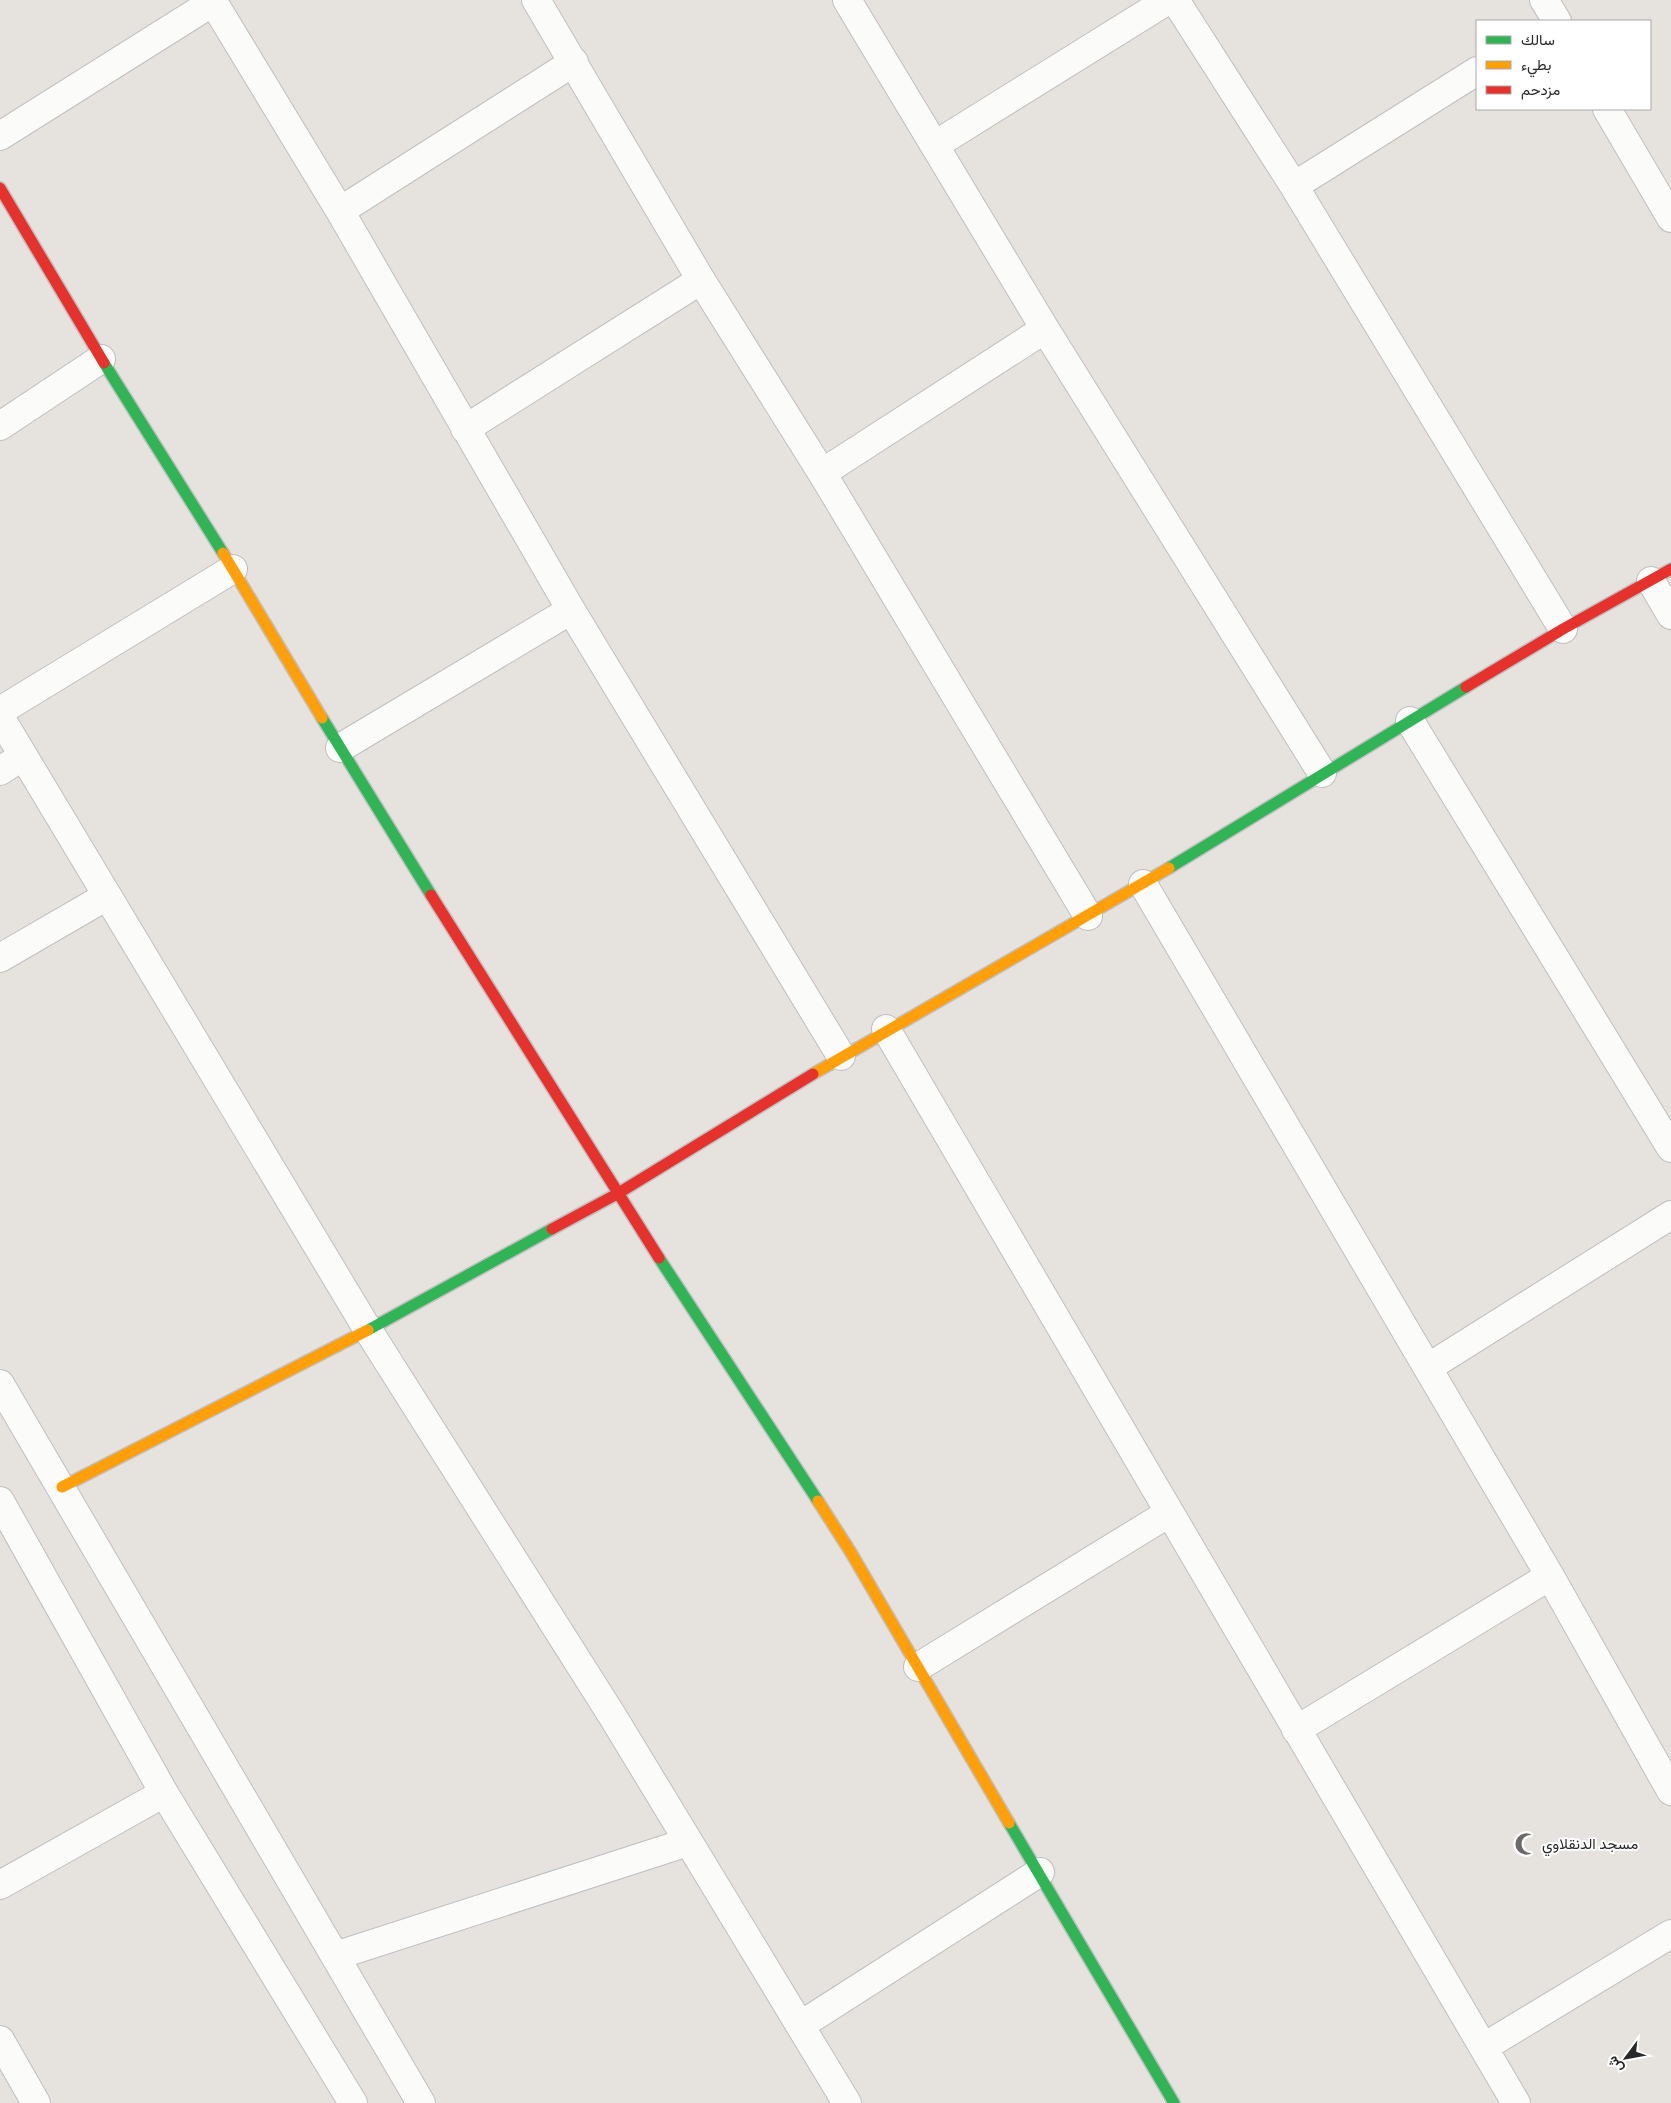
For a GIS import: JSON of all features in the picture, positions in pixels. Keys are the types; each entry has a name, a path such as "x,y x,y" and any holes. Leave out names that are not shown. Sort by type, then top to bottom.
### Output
{"street":[{"path":"536,0 701,280 822,473 1088,916"},
{"path":"848,0 1044,329 1322,773"},
{"path":"935,145 1168,0"},
{"path":"1175,0 1294,186 1563,629"},
{"path":"1544,0 1555,20"},
{"path":"0,136 213,1 340,211 571,610 840,1056"},
{"path":"340,211 574,62"},
{"path":"1294,186 1476,71"},
{"path":"1609,110 1671,218"},
{"path":"0,188 101,359 617,1194 850,1551 1174,2103"},
{"path":"465,429 701,280"},
{"path":"822,473 1044,329"},
{"path":"0,426 101,359"},
{"path":"0,712 233,570"},
{"path":"62,1487 368,1330 617,1194 840,1056 1088,916 1563,629 1661,575 1671,615"},
{"path":"340,748 571,610"},
{"path":"0,717 368,1330 602,1700 847,2103"},
{"path":"1410,721 1671,1148"},
{"path":"0,771 23,756"},
{"path":"1142,884 1429,1367 1671,1791"},
{"path":"0,958 107,896"},
{"path":"886,1029 1516,2103"},
{"path":"1429,1367 1671,1215"},
{"path":"0,1384 62,1487 420,2103"},
{"path":"0,1501 164,1793 353,2103"},
{"path":"918,1667 1169,1514"},
{"path":"1296,1730 1550,1576"},
{"path":"0,1885 164,1793"},
{"path":"335,1956 688,1842"},
{"path":"801,2025 1040,1872"},
{"path":"1484,2047 1671,1934"},
{"path":"0,2040 36,2103"}],"traffic: fast":[{"path":"104,363 223,553"},
{"path":"1169,868 1466,687"},
{"path":"322,718 431,895"},
{"path":"368,1330 552,1229"},
{"path":"659,1258 818,1501"},
{"path":"1009,1823 1174,2103"}],"traffic: slow":[{"path":"223,553 322,718"},
{"path":"813,1074 1169,868"},
{"path":"62,1487 368,1330"},
{"path":"818,1501 850,1551 1009,1823"}],"traffic: jam":[{"path":"0,188 104,363"},
{"path":"1466,687 1563,629 1671,569"},
{"path":"431,895 659,1258"},
{"path":"552,1229 617,1194 813,1074"}],"place":[{"name":"مسجد الدنقلاوي","path":"1526,1844"}]}
